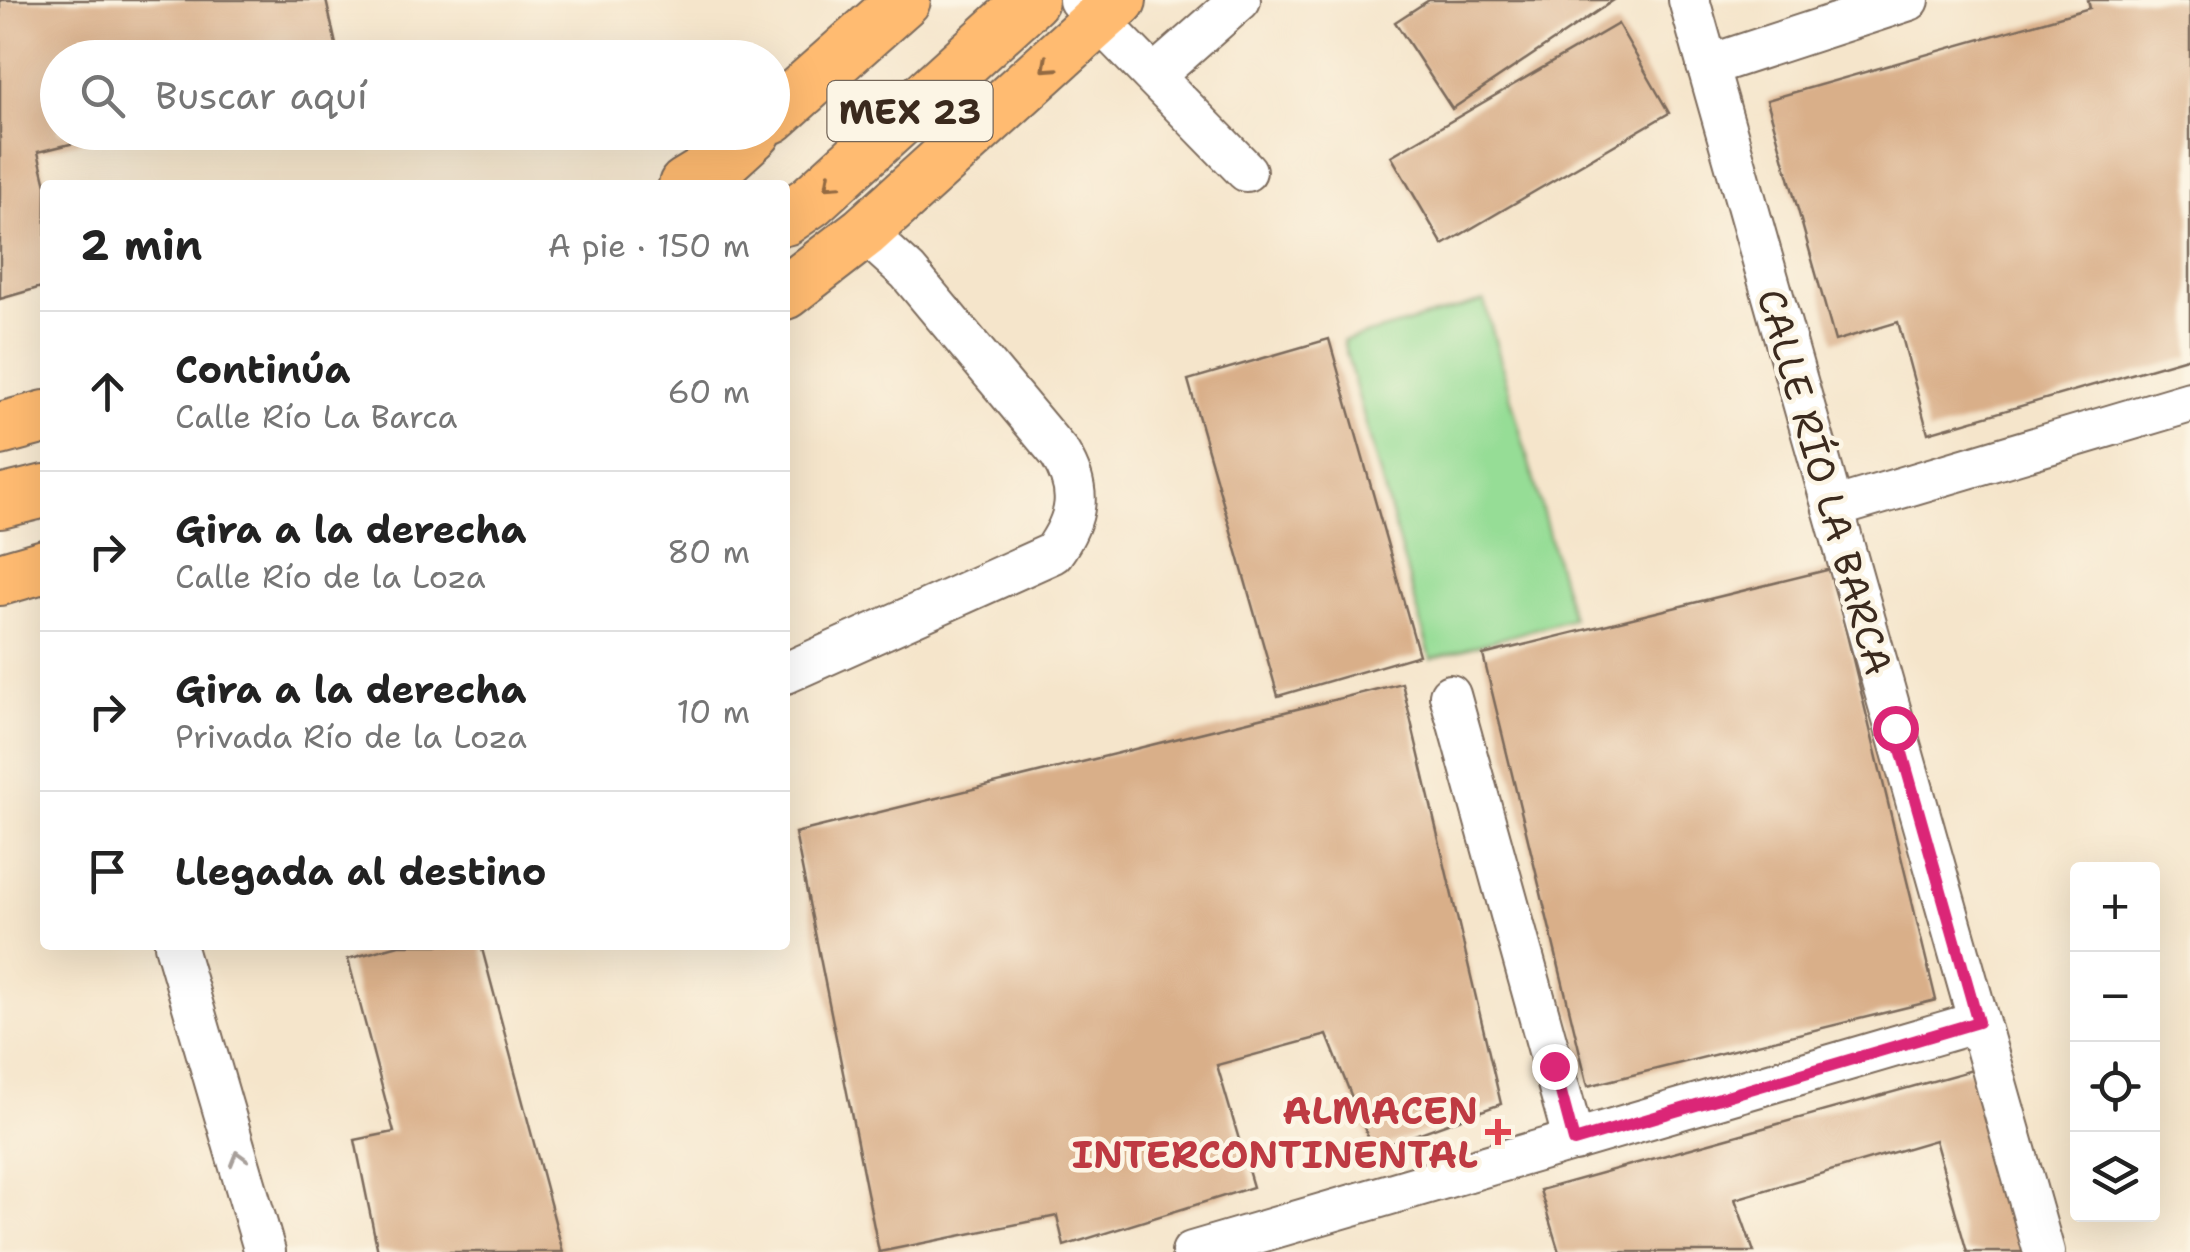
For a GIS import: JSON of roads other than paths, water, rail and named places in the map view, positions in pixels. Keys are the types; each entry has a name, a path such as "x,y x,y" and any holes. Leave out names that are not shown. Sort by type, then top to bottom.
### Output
{"main road":[{"path":"790,101 904,0"},
{"name":"MEX 23","path":"790,216 811,201 1032,0"},
{"path":"790,289 864,232 1099,7"},
{"path":"693,180 735,150"},
{"path":"0,429 40,418"},
{"path":"0,502 40,492"},
{"path":"0,579 40,567"}],"street":[{"path":"1155,75 1240,0"},
{"name":"CALLE RÍO LA BARCA","path":"1688,0 2044,1252"},
{"path":"1707,66 1908,0"},
{"path":"1099,7 1155,75 1246,171"},
{"path":"790,672 1053,553 1068,532 1078,500 1072,473 1060,454 908,272 864,232"},
{"path":"1833,508 2190,402"},
{"path":"1450,696 1574,1141"},
{"path":"175,950 265,1252"},
{"path":"1192,1252 1978,1022"}],"place":[{"name":"ALMACEN INTERCONTINENTAL","path":"1498,1132"}]}
